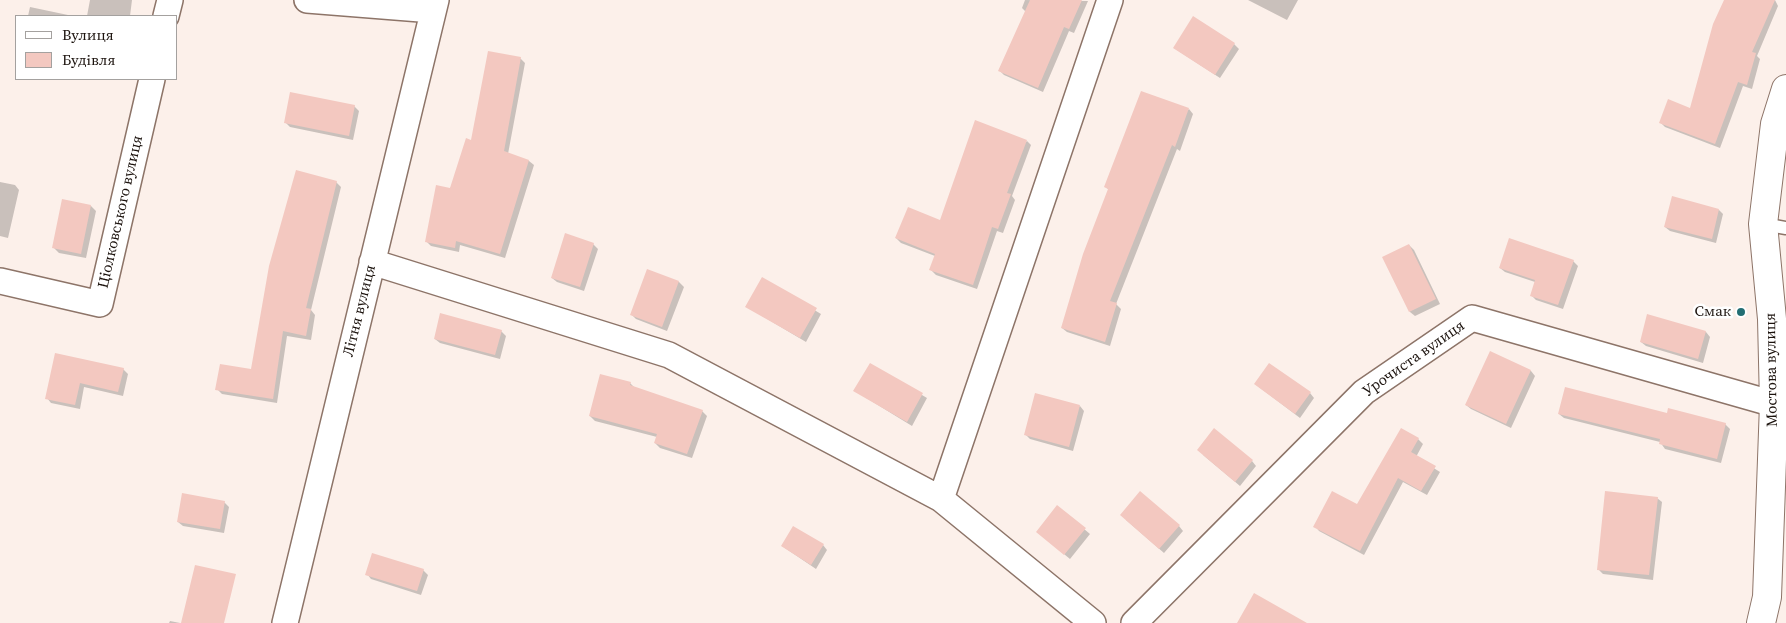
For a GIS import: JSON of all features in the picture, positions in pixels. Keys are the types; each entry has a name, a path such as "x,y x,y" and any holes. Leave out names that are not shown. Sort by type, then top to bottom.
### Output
{"street":[{"path":"166,15 170,0"},
{"path":"307,0 434,5"},
{"path":"941,499 1110,0"},
{"name":"Літня вулиця","path":"285,623 434,5"},
{"name":"Ціолковського вулиця","path":"0,280 100,304 152,80"},
{"name":"Мостова вулиця","path":"1761,623 1767,597 1774,404 1772,319 1775,226 1775,124 1786,88"},
{"path":"372,262 669,355 941,499 1093,623"},
{"name":"Урочиста вулиця","path":"1134,623 1364,392 1472,318 1774,404"}],"building":[{"path":"1030,0 1082,0 1069,29 1064,27 1038,88 998,71"},
{"path":"1724,0 1775,0 1752,52 1756,53 1747,85 1738,82 1715,144 1659,123 1668,99 1690,108 1713,24"},
{"path":"1193,16 1235,43 1215,75 1173,48"},
{"path":"488,51 521,57 504,151 529,160 500,254 456,241 455,248 425,242 436,185 450,188 466,138 471,140"},
{"path":"1141,91 1189,108 1175,147 1172,145 1110,301 1117,303 1105,342 1061,328 1083,254 1108,189 1104,187"},
{"path":"290,92 355,105 349,136 284,123"},
{"path":"975,120 1027,140 1007,193 1011,194 998,229 992,227 973,285 929,270 935,254 895,238 908,207 940,220"},
{"path":"296,170 337,181 306,308 311,309 306,336 283,331 273,399 215,390 220,364 251,369 269,266"},
{"path":"1672,196 1719,209 1712,239 1664,227"},
{"path":"62,199 91,205 81,254 52,248"},
{"path":"565,233 594,243 580,287 551,278"},
{"path":"1509,238 1574,260 1558,305 1530,296 1535,280 1499,268"},
{"path":"1409,244 1436,299 1409,312 1382,257"},
{"path":"647,269 679,281 662,327 630,315"},
{"path":"762,277 817,308 800,338 745,307"},
{"path":"440,313 502,330 495,355 434,339"},
{"path":"1647,314 1706,331 1698,359 1640,342"},
{"path":"1490,351 1531,370 1506,424 1465,405"},
{"path":"55,353 124,368 118,392 80,383 75,405 45,399"},
{"path":"870,363 923,393 907,422 853,391"},
{"path":"1269,363 1311,392 1295,414 1254,384"},
{"path":"600,374 631,382 630,385 703,410 687,454 654,443 657,434 589,416"},
{"path":"1565,387 1667,413 1668,408 1726,423 1717,459 1659,444 1660,439 1558,414"},
{"path":"1035,393 1080,405 1069,447 1024,435"},
{"path":"1214,428 1253,460 1235,482 1197,450"},
{"path":"1401,428 1419,438 1411,452 1436,466 1421,491 1398,478 1360,551 1313,527 1332,491 1357,504"},
{"path":"1140,491 1180,525 1159,549 1120,515"},
{"path":"1605,491 1658,497 1649,575 1597,570"},
{"path":"182,493 225,501 220,529 177,522"},
{"path":"1057,505 1086,528 1064,555 1036,532"},
{"path":"793,526 824,544 811,565 781,546"},
{"path":"372,553 424,569 417,591 365,575"},
{"path":"195,565 236,574 224,623 181,623"},
{"path":"1254,593 1307,623 1237,623"}],"place":[{"name":"Смак","path":"1741,312"}]}
